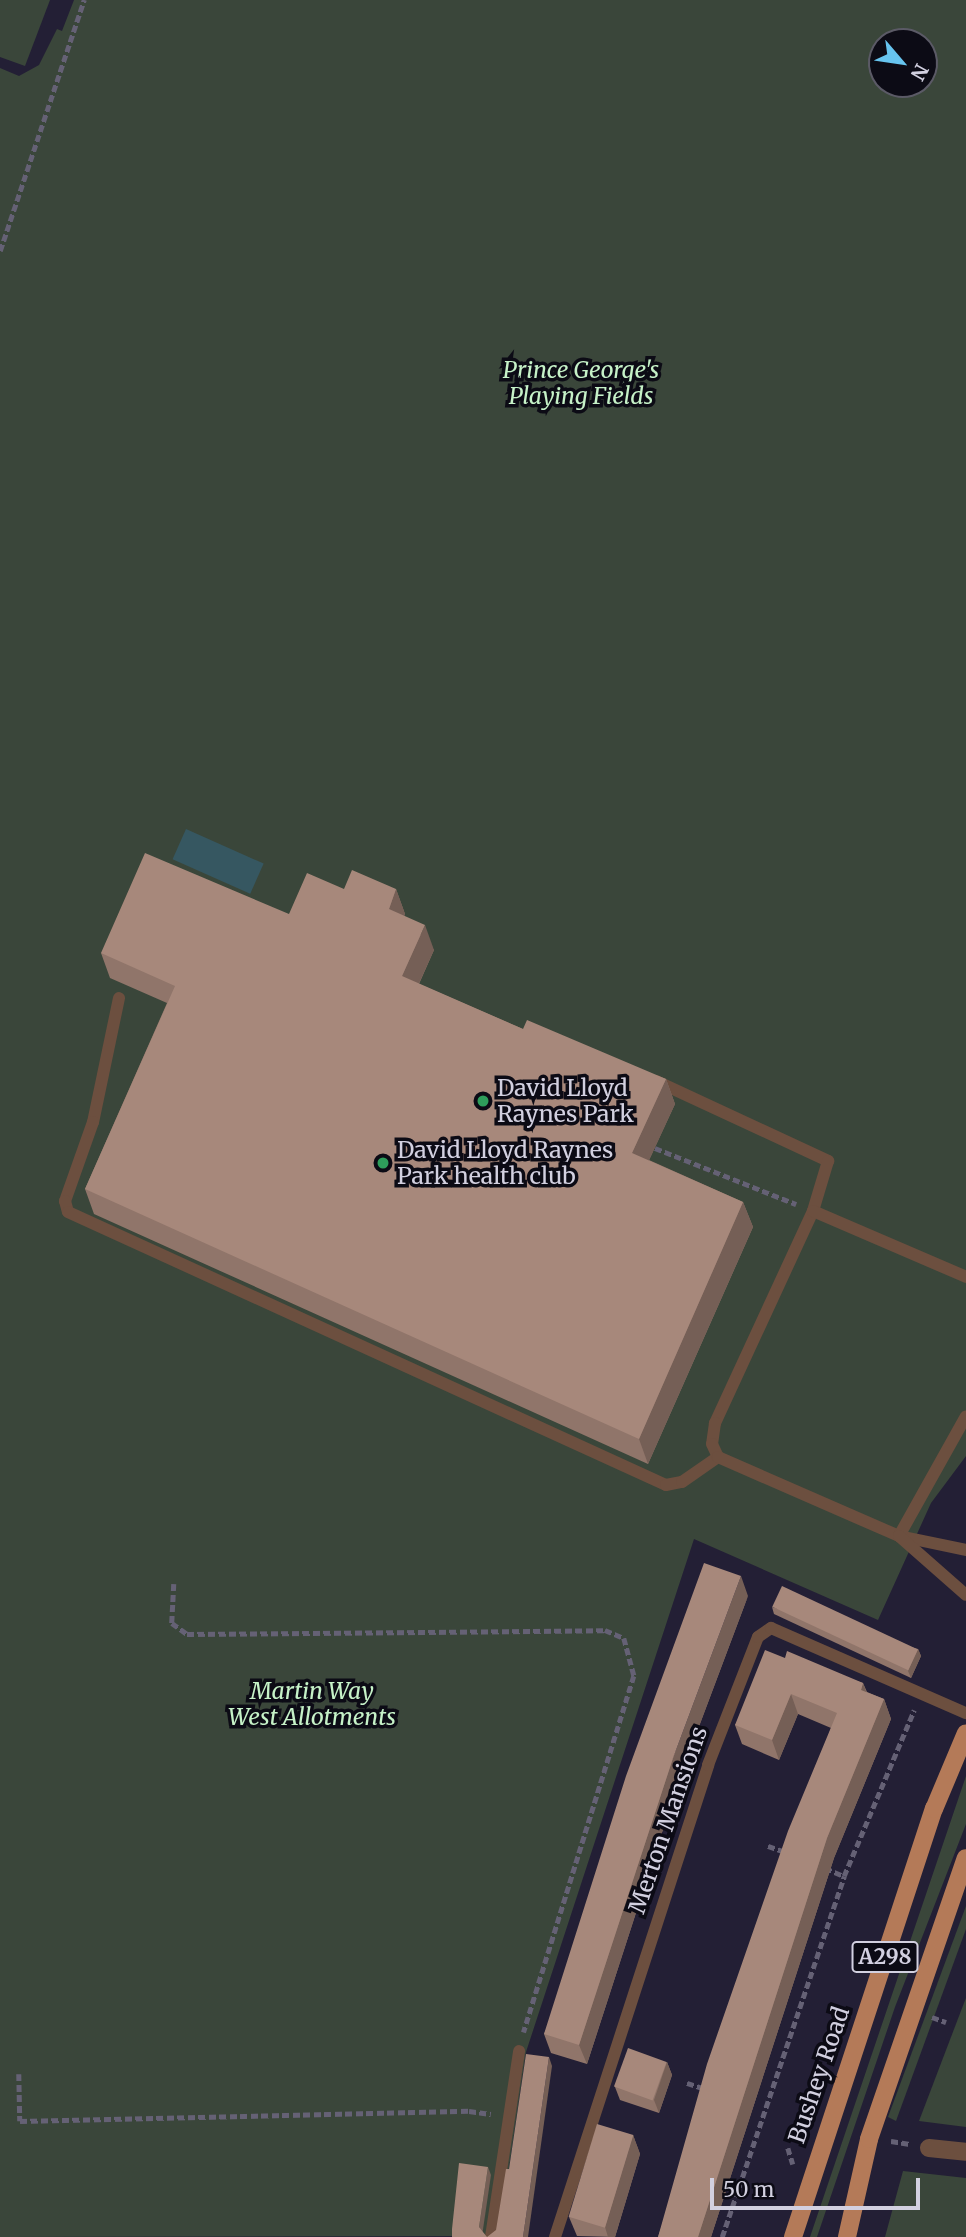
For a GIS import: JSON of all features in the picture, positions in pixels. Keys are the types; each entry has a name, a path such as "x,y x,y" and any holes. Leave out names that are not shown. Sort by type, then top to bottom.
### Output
{"main road":[{"name":"Bushey Road","path":"793,2237 934,1809 966,1733"},
{"name":"A298","path":"847,2237 869,2139 966,1858"}],"street":[{"path":"929,2148 966,2152"}],"lane":[{"path":"119,998 93,1122 65,1200 68,1213 666,1485 682,1482 718,1457"},
{"path":"646,1077 828,1161 813,1211 719,1412 712,1444 718,1457 899,1536 966,1550"},
{"path":"813,1211 966,1277"},
{"path":"899,1536 926,1483 966,1416"},
{"path":"899,1536 966,1595"},
{"name":"Merton Mansions","path":"555,2237 708,1765 758,1637 771,1629 966,1713"},
{"path":"491,2237 519,2051"}],"path":[{"path":"0,251 84,0"},
{"path":"655,1148 813,1211"},
{"path":"174,1584 172,1623 187,1634 605,1630 624,1638 634,1676 519,2051"},
{"path":"722,2237 844,1876 922,1693"},
{"path":"768,1846 793,1856"},
{"path":"818,1866 844,1876"},
{"path":"933,2018 946,2022"},
{"path":"19,2074 20,2121 469,2111 509,2118"},
{"path":"687,2083 712,2091"}],"green space":[{"path":"0,0 50,0 25,66 0,57"},
{"path":"74,0 966,0 966,1456 931,1503 878,1620 694,1539 526,2052 499,2236 0,2237 0,68 19,76 39,65 57,29 62,31"},
{"path":"966,1776 966,1824 895,2007 817,2237 810,2237"},
{"path":"966,1906 966,1929 896,2121 888,2117"},
{"path":"966,1998 966,2127 919,2121 964,2003"},
{"path":"903,2171 966,2178 966,2237 885,2237"}],"water":[{"path":"186,829 264,864 250,894 173,859"}],"building":[{"name":"David Lloyd Raynes Park health club","path":"145,853 289,914 307,873 344,889 352,870 396,889 389,909 425,925 402,976 523,1029 527,1020 666,1079 632,1153 743,1202 639,1439 85,1189 175,986 101,953"},
{"path":"704,1563 741,1576 673,1758 579,2045 544,2034 626,1776"},
{"path":"782,1586 918,1649 908,1670 772,1607"},
{"path":"765,1650 785,1658 787,1651 863,1683 861,1690 884,1699 827,1838 698,2237 658,2237 707,2064 788,1831 837,1713 791,1694 772,1740 735,1725"},
{"path":"628,2048 667,2062 653,2101 614,2087"},
{"path":"526,2054 549,2057 523,2237 487,2237 496,2230 506,2169 509,2169"},
{"path":"597,2124 633,2135 605,2228 569,2217"},
{"path":"459,2163 488,2167 479,2227 487,2237 452,2237"}],"place":[{"name":"David Lloyd Raynes Park","path":"483,1101"},
{"name":"David Lloyd Raynes Park health club","path":"383,1163"}],"park label":[{"name":"Prince George's Playing Fields","path":"581,383"},
{"name":"Martin Way West Allotments","path":"312,1704"}]}
